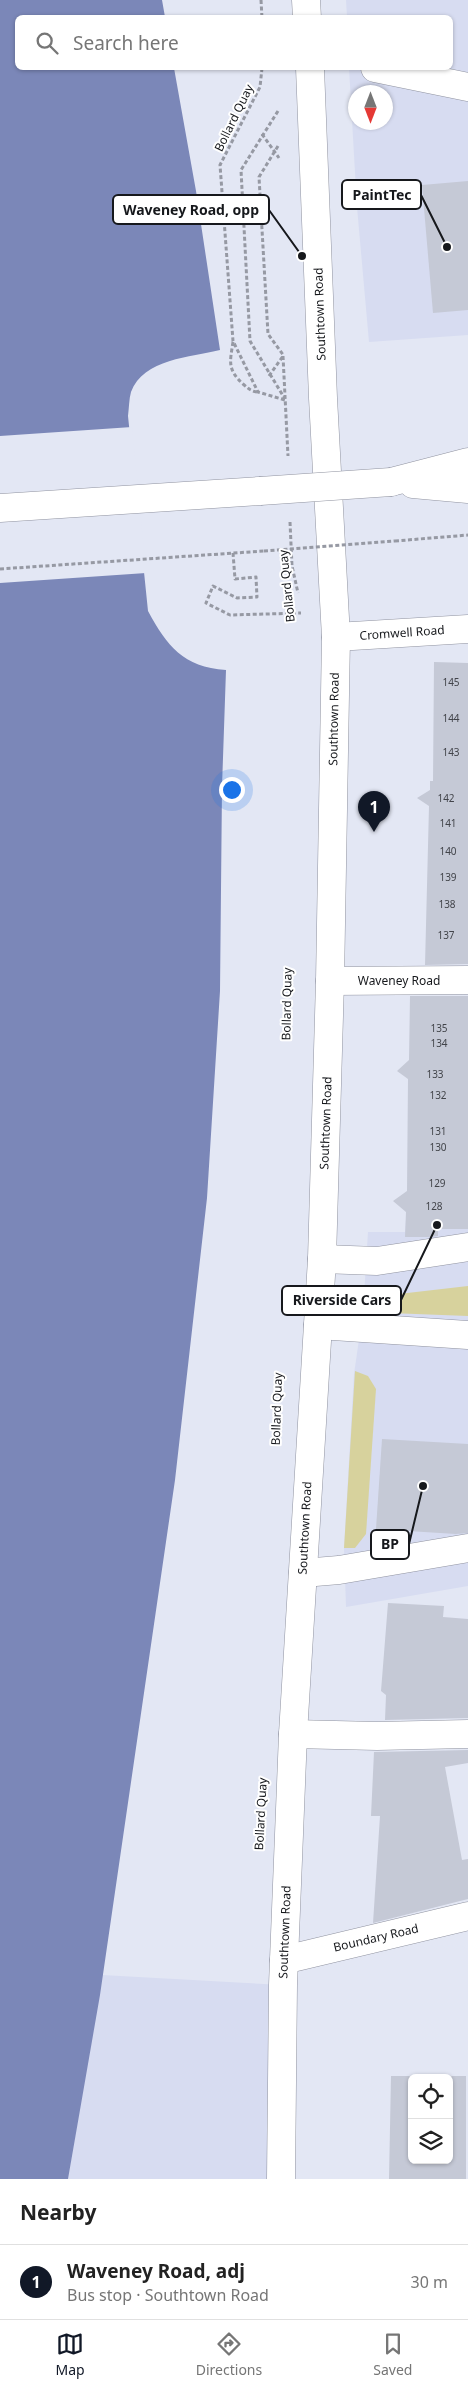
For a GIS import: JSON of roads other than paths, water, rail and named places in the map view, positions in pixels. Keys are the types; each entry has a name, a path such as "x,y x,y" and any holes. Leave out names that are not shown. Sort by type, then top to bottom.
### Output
{"street":[{"path":"306,0 308,15"},
{"name":"Southtown Road","path":"282,2179 284,1960 293,1734 322,1259 330,981 336,637 323,398 310,70"},
{"path":"385,70 468,87"},
{"path":"391,482 468,462"},
{"path":"0,508 391,482 468,488"},
{"name":"Cromwell Road","path":"336,637 468,629"},
{"name":"Waveney Road","path":"330,981 468,980"},
{"path":"322,1259 377,1261 468,1247"},
{"path":"318,1325 468,1334"},
{"path":"303,1573 339,1570 468,1548"},
{"path":"293,1734 377,1736 468,1734"},
{"name":"Boundary Road","path":"284,1960 468,1916"}],"water":[{"path":"0,0 162,0 165,15 15,15 15,70 174,70 196,191 220,350 169,361 146,372 137,381 131,392 128,416 148,611 162,635 187,659 211,668 226,670 222,787 220,991 207,1198 175,1480 100,1995 68,2179 0,2179"}],"place":[{"name":"PaintTec","path":"447,247"},
{"name":"Waveney Road, opp","path":"302,256"},
{"name":"Waveney Road, adj","path":"374,832"},
{"name":"Riverside Cars","path":"437,1225"},
{"name":"BP","path":"423,1486"}]}
